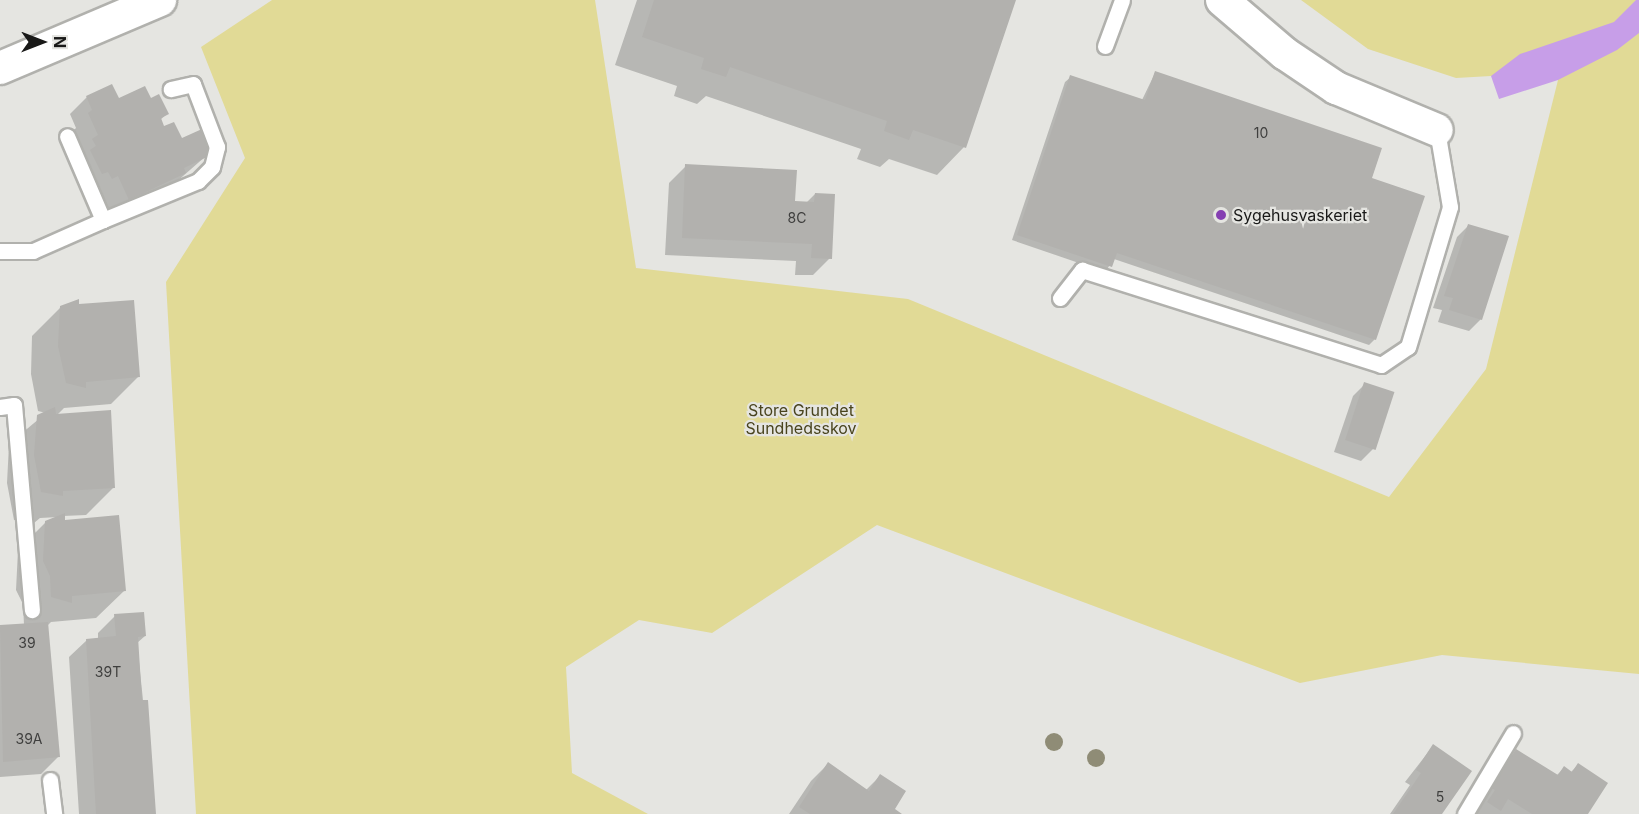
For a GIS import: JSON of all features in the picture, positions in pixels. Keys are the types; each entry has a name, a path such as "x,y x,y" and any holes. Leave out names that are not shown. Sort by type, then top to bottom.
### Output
{"street":[{"path":"0,68 160,0"},
{"path":"1222,0 1284,53 1336,88 1437,130"}],"lane":[{"path":"1105,46 1122,0"},
{"path":"0,251 33,251 198,182 212,167 217,147 193,84 171,89"},
{"path":"1060,298 1082,270 1381,365 1408,347 1450,207 1437,130"},
{"path":"67,136 103,220"},
{"path":"0,407 14,405 32,610"},
{"path":"1465,814 1513,733"},
{"path":"50,780 54,814"}],"green space":[{"name":"Store Grundet Sundhedsskov","path":"272,0 595,0 636,268 908,299 1389,497 1486,369 1560,72 1456,78 1368,49 1301,0 1639,0 1639,674 1442,655 1300,683 877,525 712,633 639,620 566,667 572,773 648,814 196,814 166,282 245,158 201,47"}],"shaded area":[{"path":"1636,0 1639,0 1639,33 1617,50 1558,80 1499,99 1491,76 1520,54 1614,22"}],"building":[{"path":"654,0 1016,0 966,148 913,130 909,140 884,131 887,121 730,67 726,77 701,69 704,58 642,37"},
{"name":"Sygehusvaskeriet","path":"1155,71 1382,148 1372,178 1425,196 1376,340 1117,253 1112,267 1017,235 1070,75 1145,100"},
{"path":"112,84 119,98 145,86 151,98 159,94 169,114 161,118 164,126 174,122 182,138 202,129 212,148 207,157 184,168 186,173 129,200 118,176 112,179 108,172 102,174 90,150 96,146 92,139 98,135 88,113 92,110 86,96"},
{"path":"685,164 797,170 795,201 814,202 815,193 835,194 832,259 811,258 812,244 682,238"},
{"path":"1468,224 1509,236 1482,320 1449,310 1453,298 1444,296"},
{"path":"79,299 79,304 134,300 140,377 86,382 86,388 66,383 58,346 60,306"},
{"path":"1364,382 1394,392 1376,450 1345,440"},
{"path":"55,407 56,414 111,410 115,488 63,491 63,496 41,492 34,455 37,415"},
{"path":"65,513 65,520 119,515 126,591 72,596 72,603 51,597 50,576 43,561 45,521"},
{"path":"144,612 146,636 138,637 142,700 148,700 156,814 96,814 86,639 116,636 114,614"},
{"path":"48,622 60,757 3,762 0,625"},
{"path":"1433,744 1472,771 1442,814 1393,814 1421,773 1416,770"},
{"path":"1516,749 1558,775 1564,766 1572,772 1578,763 1608,783 1588,814 1532,814 1508,799 1501,811 1487,802 1495,790 1491,788"},
{"path":"828,762 869,791 880,774 906,791 895,809 902,814 810,814 799,807"}],"place":[{"name":"Sygehusvaskeriet","path":"1221,215"}]}
